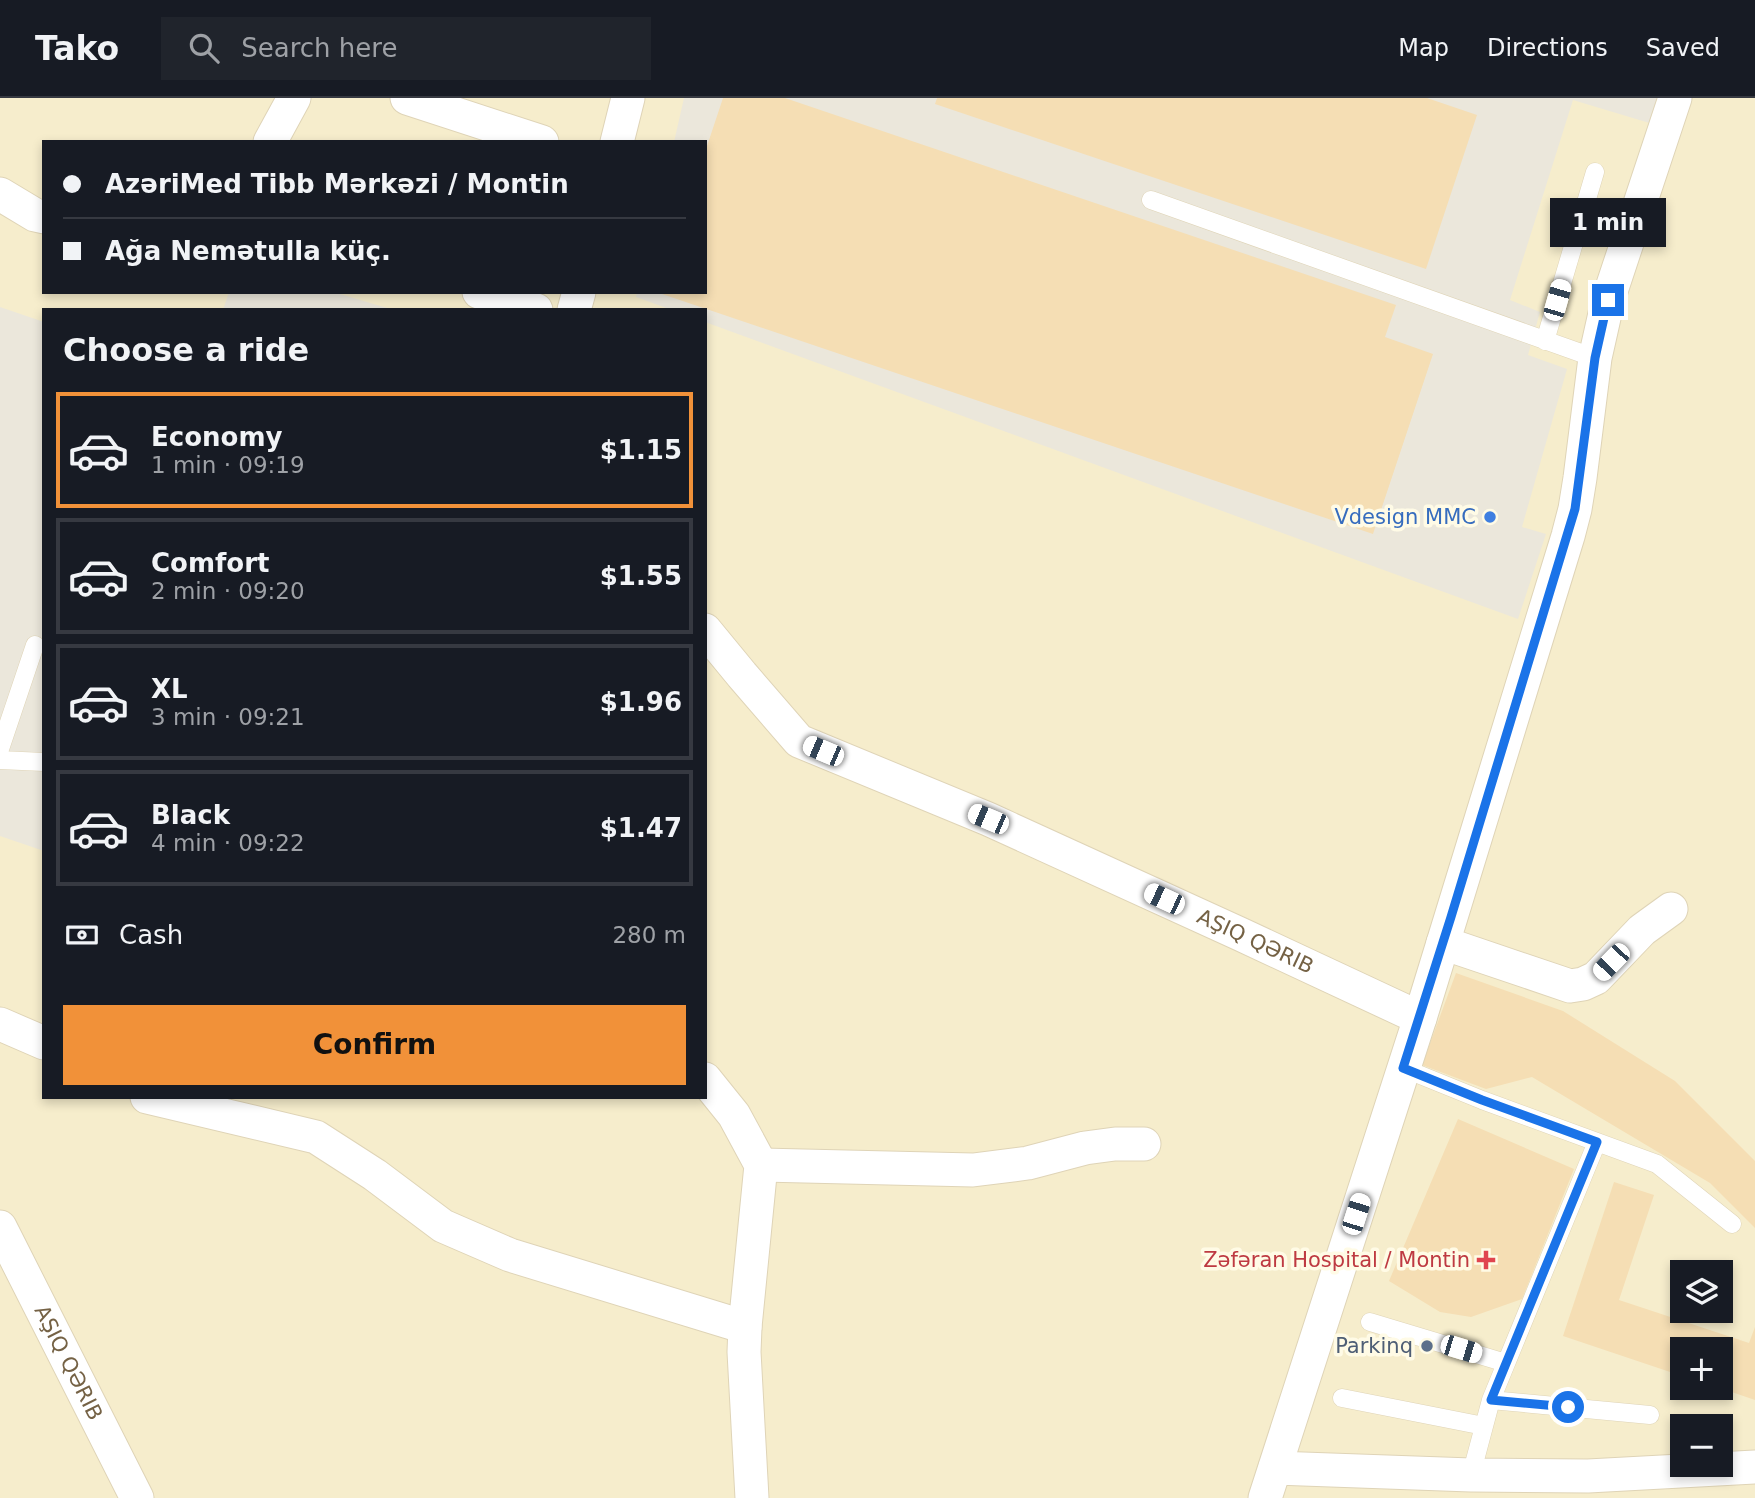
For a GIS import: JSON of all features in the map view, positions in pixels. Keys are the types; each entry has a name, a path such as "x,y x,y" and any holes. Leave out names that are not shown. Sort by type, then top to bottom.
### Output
{"street":[{"path":"271,140 294,98"},
{"path":"407,98 536,140"},
{"path":"618,140 628,98"},
{"path":"1675,98 1608,300 1595,358 1575,509 1420,1018 1270,1483 1471,1475 1587,1487 1755,1467"},
{"path":"0,194 42,217"},
{"path":"485,294 530,308"},
{"path":"707,632 799,741 988,819 1420,1018"},
{"path":"1443,943 1570,986 1596,978 1642,930 1671,909"},
{"path":"0,1024 42,1042"},
{"path":"707,1081 734,1115 761,1165 744,1352 752,1498"},
{"path":"155,1099 316,1137 375,1175 443,1226 510,1255 745,1327"},
{"path":"761,1165 973,1170 1028,1163 1085,1147 1144,1144"},
{"path":"0,1227 138,1498"}],"lane":[{"path":"1545,341 1595,172"},
{"path":"1151,200 1595,358"},
{"path":"0,749 35,645"},
{"path":"0,761 42,762"},
{"path":"1403,1068 1657,1164 1732,1224"},
{"path":"1471,1475 1491,1400 1597,1142"},
{"path":"1370,1322 1506,1363"},
{"path":"1342,1398 1484,1426"},
{"path":"1491,1400 1650,1415"}],"shaded area":[{"path":"0,98 1755,98 1755,1498 0,1498"},
{"path":"684,98 1665,98 1656,125 1573,100 1510,300 1540,312 1528,355 1567,369 1522,527 1546,534 1518,619 707,323 707,308 666,308 636,297 637,294 707,294 707,140 674,140"},
{"path":"228,294 340,294 387,308 224,308"},
{"path":"0,307 42,321 42,850 0,836"}],"building":[{"path":"723,98 785,98 1396,305 1385,337 1433,354 1373,534 662,294 707,294 707,146"},
{"path":"937,98 1427,98 1477,115 1426,269 935,104"},
{"path":"1456,973 1563,1011 1675,1081 1755,1161 1755,1228 1710,1183 1532,1077 1486,1089 1422,1065"},
{"path":"1458,1119 1574,1169 1522,1299 1471,1317 1440,1312 1389,1281"},
{"path":"1614,1182 1654,1195 1619,1300 1670,1317 1670,1323 1689,1323 1731,1337 1670,1337 1670,1372 1563,1336"},
{"path":"1755,1327 1755,1400 1733,1392 1733,1338 1749,1343"}],"place":[{"name":"Vdesign MMC","path":"1490,517"},
{"name":"Zəfəran Hospital / Montin","path":"1486,1260"},
{"name":"Parkinq","path":"1427,1346"}],"route":[{"path":"1568,1407 1491,1400 1597,1142 1403,1068 1568,536 1580,478 1599,333 1608,300"}]}
